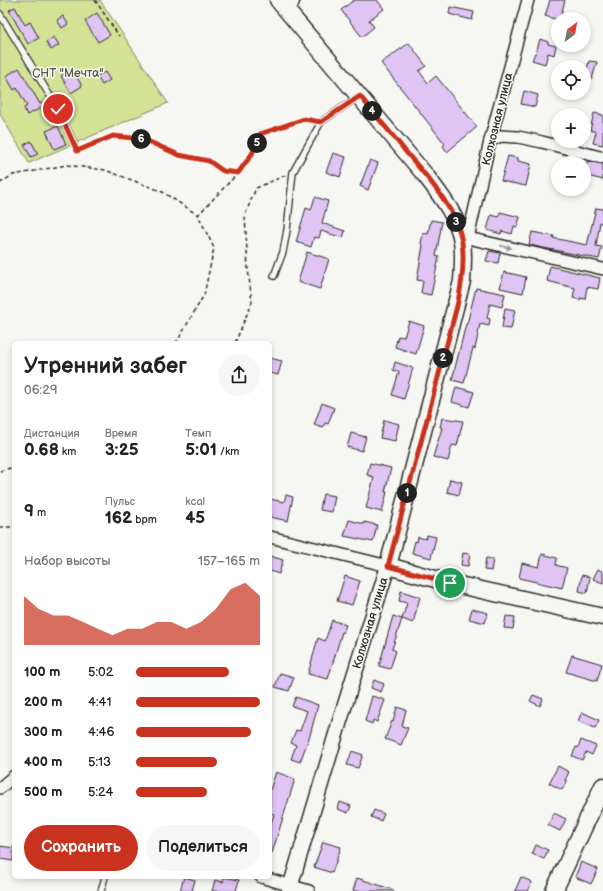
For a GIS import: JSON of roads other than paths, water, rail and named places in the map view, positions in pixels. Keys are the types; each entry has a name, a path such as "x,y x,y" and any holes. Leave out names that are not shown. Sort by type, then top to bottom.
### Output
{"main road":[{"name":"Колхозная улица","path":"278,0 291,7 360,96 426,176 444,200 465,240 462,282 457,306 388,566"},
{"path":"388,566 450,583 603,616"},
{"path":"554,891 603,786"}],"street":[{"name":"Колхозная улица","path":"465,240 528,0"},
{"path":"490,142 500,136 518,137 600,157 603,156"},
{"path":"465,240 603,269"},
{"path":"272,537 388,566"},
{"name":"Колхозная улица","path":"290,888 388,566"},
{"path":"0,788 12,778"},
{"path":"266,879 290,888 309,891"}],"lane":[{"path":"0,14 58,109 74,144"},
{"path":"274,276 283,252 287,230 293,172 321,122 360,96"},
{"path":"101,891 104,879"}],"park label":[{"name":"СНТ \"Мечта\"","path":"68,73"}]}
